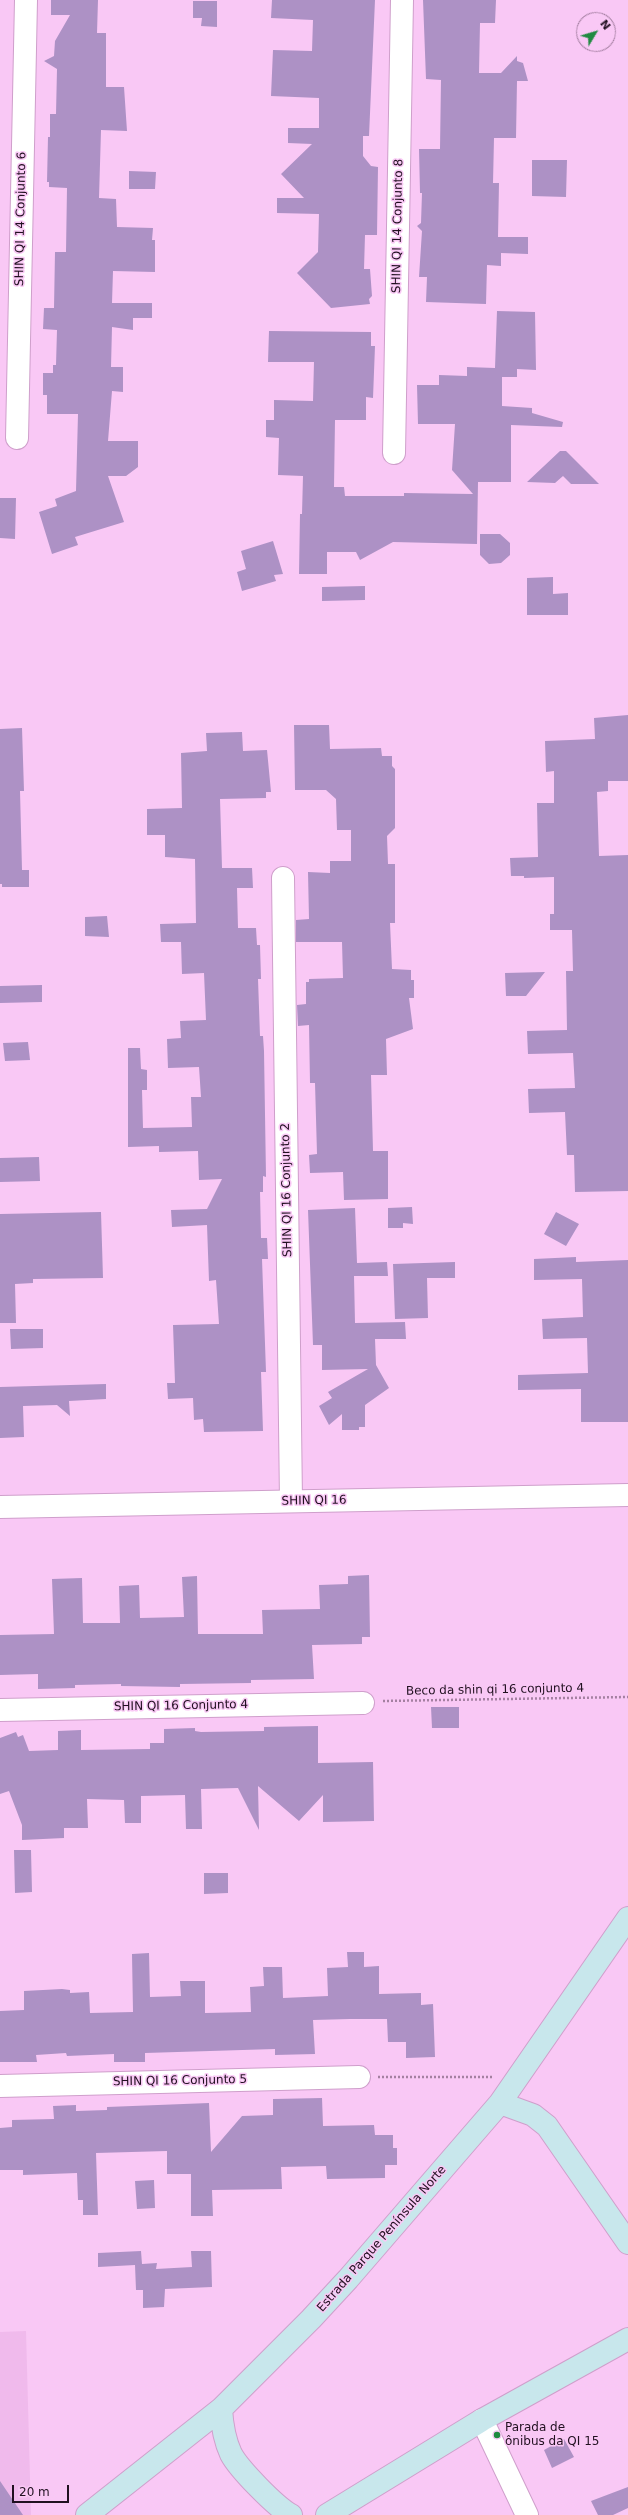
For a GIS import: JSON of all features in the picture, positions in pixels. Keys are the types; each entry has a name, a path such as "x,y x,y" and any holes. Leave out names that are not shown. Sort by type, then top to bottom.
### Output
{"main road":[{"name":"Estrada Parque Península Norte","path":"87,2515 221,2409 343,2285 500,2103 520,2077 628,1918"},
{"path":"500,2103 533,2115 547,2126 628,2243"},
{"path":"326,2515 482,2420 628,2340"},
{"path":"221,2409 222,2431 232,2455 278,2508 291,2515"}],"street":[{"name":"SHIN QI 14 Conjunto 6","path":"17,438 26,0"},
{"name":"SHIN QI 14 Conjunto 8","path":"394,452 402,0"},
{"name":"SHIN QI 16 Conjunto 2","path":"283,878 291,1502"},
{"name":"SHIN QI 16","path":"0,1506 628,1495"},
{"name":"SHIN QI 16 Conjunto 4","path":"0,1710 363,1703"},
{"name":"SHIN QI 16 Conjunto 5","path":"0,2086 359,2077"},
{"path":"482,2420 527,2515"}],"path":[{"name":"Beco da shin qi 16 conjunto 4","path":"363,1703 628,1697"},
{"path":"359,2077 520,2077"}],"shaded area":[{"path":"26,2331 31,2515 0,2515 0,2332"}],"building":[{"path":"51,0 98,0 97,33 106,33 106,87 124,87 127,131 101,130 99,198 116,199 117,227 153,228 152,240 155,240 155,272 113,271 112,303 152,303 152,318 133,318 133,330 112,327 111,367 123,367 123,392 112,391 108,441 138,441 138,467 126,476 108,476 124,522 75,537 78,545 52,554 39,512 57,506 55,499 76,491 78,414 47,414 47,395 43,395 43,373 53,373 53,365 56,365 57,330 43,329 44,308 54,308 55,252 66,252 67,188 49,187 49,182 47,182 50,114 56,114 57,69 44,61 54,56 55,41 70,15 51,15"},
{"path":"272,0 375,0 369,136 363,136 363,156 371,166 378,167 377,235 365,235 364,269 370,269 372,296 369,299 370,304 331,308 297,273 318,252 319,214 277,213 277,198 304,198 281,174 312,144 288,143 288,128 319,128 319,98 271,96 273,50 312,51 313,20 271,18"},
{"path":"423,0 496,0 495,23 480,23 479,73 501,73 517,56 517,61 523,63 528,81 517,81 516,138 494,138 493,183 499,183 498,237 528,237 528,254 501,253 501,266 487,265 486,304 426,302 427,277 419,277 422,231 417,226 421,223 422,193 420,193 419,149 440,149 441,80 426,79"},
{"path":"193,1 217,1 217,27 201,26 202,18 193,18"},
{"path":"532,160 567,160 566,197 532,196"},
{"path":"129,171 156,172 155,189 129,189"},
{"path":"497,311 535,312 536,370 517,369 517,377 502,377 502,406 532,408 532,413 563,422 562,427 511,425 511,482 478,482 477,544 393,542 360,560 356,552 327,552 327,574 299,574 300,514 302,514 303,476 278,475 279,438 266,437 266,420 274,420 274,400 313,401 314,362 268,362 269,331 371,332 371,346 375,346 373,398 366,397 366,420 335,420 334,487 344,487 345,496 404,496 404,493 473,494 452,470 455,424 418,424 417,385 439,385 439,375 467,376 467,367 495,368"},
{"path":"560,451 566,451 599,484 571,484 563,476 555,483 527,482"},
{"path":"0,498 16,498 15,539 0,538"},
{"path":"480,534 500,534 510,543 510,555 501,563 489,564 480,555"},
{"path":"273,541 283,574 274,575 276,581 242,591 237,572 246,569 241,551"},
{"path":"553,577 553,594 568,593 568,615 527,615 527,578"},
{"path":"365,586 365,600 322,601 322,587"},
{"path":"628,715 628,781 608,781 608,791 597,792 599,856 628,855 628,1191 575,1192 574,1155 567,1155 565,1112 529,1113 528,1089 575,1088 573,1053 528,1054 527,1031 567,1030 566,971 573,971 572,930 550,930 550,914 554,914 554,877 524,878 524,876 511,876 510,858 538,857 537,803 554,803 554,771 546,772 545,741 595,739 594,718"},
{"path":"294,725 329,725 330,749 381,748 382,756 392,756 392,766 395,769 395,828 387,836 388,864 395,864 395,923 390,923 392,969 411,970 411,980 414,980 414,998 409,998 413,1029 386,1039 387,1075 371,1075 373,1151 388,1151 388,1199 344,1200 343,1172 310,1173 309,1155 317,1154 315,1083 310,1083 309,1025 298,1026 297,1005 306,1004 306,982 309,982 309,979 343,978 342,942 296,942 296,920 309,919 308,872 330,873 330,861 351,861 351,830 337,830 336,799 326,790 295,790"},
{"path":"22,728 24,791 20,791 22,870 29,870 29,887 2,887 2,884 0,884 0,729"},
{"path":"242,732 243,751 267,750 271,792 266,792 266,798 220,799 222,868 252,868 253,888 237,888 238,928 256,928 257,945 260,945 261,979 258,979 260,1036 263,1036 264,1051 266,1177 263,1176 263,1192 260,1192 261,1238 267,1238 268,1259 262,1259 266,1372 261,1372 263,1431 204,1432 203,1419 194,1420 193,1398 168,1399 167,1383 175,1383 173,1325 219,1324 216,1280 209,1281 207,1225 172,1227 171,1210 207,1209 222,1179 199,1180 198,1151 159,1152 159,1146 128,1147 128,1048 140,1048 141,1069 147,1070 147,1090 142,1090 143,1128 192,1127 191,1097 201,1097 199,1067 168,1068 167,1039 181,1038 180,1021 206,1020 204,973 182,974 181,942 161,942 160,924 196,923 195,859 165,857 165,835 147,835 147,809 182,808 181,753 207,751 206,733"},
{"path":"107,916 109,937 85,936 85,917"},
{"path":"545,972 526,996 506,996 505,973"},
{"path":"42,985 42,1002 0,1003 0,986"},
{"path":"28,1042 30,1060 5,1061 3,1043"},
{"path":"39,1157 40,1181 0,1182 0,1158"},
{"path":"412,1207 413,1224 403,1223 403,1228 388,1228 388,1208"},
{"path":"355,1208 357,1263 387,1262 388,1276 354,1276 355,1323 405,1322 406,1339 375,1339 376,1365 389,1388 365,1405 365,1427 359,1427 359,1430 342,1430 342,1414 329,1425 319,1406 332,1398 328,1392 368,1369 322,1370 322,1345 313,1345 308,1210"},
{"path":"101,1212 103,1278 33,1279 33,1283 15,1284 16,1323 0,1323 0,1214"},
{"path":"556,1212 579,1224 566,1246 544,1234"},
{"path":"576,1257 576,1262 628,1260 628,1422 581,1422 581,1389 518,1390 518,1375 588,1373 587,1338 543,1339 542,1319 583,1317 582,1279 534,1280 534,1259"},
{"path":"455,1262 455,1278 427,1278 428,1318 395,1319 393,1264"},
{"path":"10,1329 43,1329 43,1348 11,1349"},
{"path":"106,1384 106,1399 69,1401 70,1416 57,1405 23,1406 24,1437 0,1438 0,1387"},
{"path":"369,1575 370,1637 362,1637 362,1644 312,1645 314,1679 251,1680 251,1683 180,1684 180,1687 121,1686 121,1684 75,1685 75,1688 38,1689 38,1674 0,1675 0,1635 54,1634 52,1579 82,1578 83,1623 120,1623 119,1586 139,1585 140,1618 184,1617 182,1577 197,1576 198,1634 263,1634 262,1610 320,1609 319,1585 348,1584 348,1576"},
{"path":"431,1707 459,1707 459,1728 432,1728"},
{"path":"318,1726 318,1763 373,1762 374,1821 323,1822 323,1795 299,1821 258,1786 259,1830 238,1788 201,1789 202,1829 186,1829 185,1795 141,1796 141,1823 125,1823 124,1800 87,1799 88,1828 64,1828 64,1838 22,1840 22,1825 9,1791 0,1794 0,1738 16,1732 18,1737 23,1735 29,1751 58,1750 58,1731 81,1730 81,1750 150,1749 150,1743 164,1743 164,1729 195,1728 195,1731 201,1732 264,1731 264,1727"},
{"path":"14,1850 31,1850 32,1892 15,1893"},
{"path":"204,1873 228,1873 228,1893 204,1894"},
{"path":"347,1952 364,1952 364,1967 379,1966 379,1994 421,1993 421,2005 433,2004 435,2057 406,2058 406,2042 388,2042 387,2019 350,2019 313,2020 315,2054 275,2055 275,2049 145,2053 145,2062 114,2062 114,2054 67,2056 66,2053 36,2055 37,2062 0,2062 0,2011 24,2010 24,1991 62,1989 70,1990 70,1993 89,1992 90,2013 133,2012 132,1954 149,1953 150,1997 181,1996 180,1981 205,1981 205,2013 251,2012 250,1987 264,1986 263,1967 282,1967 283,1998 328,1996 327,1968 348,1967"},
{"path":"322,2098 323,2126 374,2125 375,2135 393,2135 393,2148 397,2148 397,2165 385,2165 385,2178 327,2179 326,2166 281,2167 282,2189 212,2190 213,2216 191,2216 191,2174 167,2174 167,2151 96,2153 98,2215 83,2215 83,2200 78,2200 77,2173 23,2175 23,2170 0,2170 0,2128 12,2127 12,2120 54,2119 53,2106 76,2105 76,2111 107,2110 107,2107 209,2103 211,2152 242,2116 273,2115 273,2099"},
{"path":"154,2180 155,2208 137,2209 135,2181"},
{"path":"141,2251 142,2264 157,2263 156,2269 192,2267 191,2251 211,2251 212,2287 165,2289 164,2307 143,2308 143,2290 136,2290 135,2265 98,2267 98,2253"},
{"path":"564,2439 574,2457 552,2468 544,2450"},
{"path":"0,2481 23,2515 0,2515"},
{"path":"628,2487 628,2508 613,2515 598,2515 591,2501"}],"place":[{"name":"Parada de ônibus da QI 15","path":"497,2435"}]}
